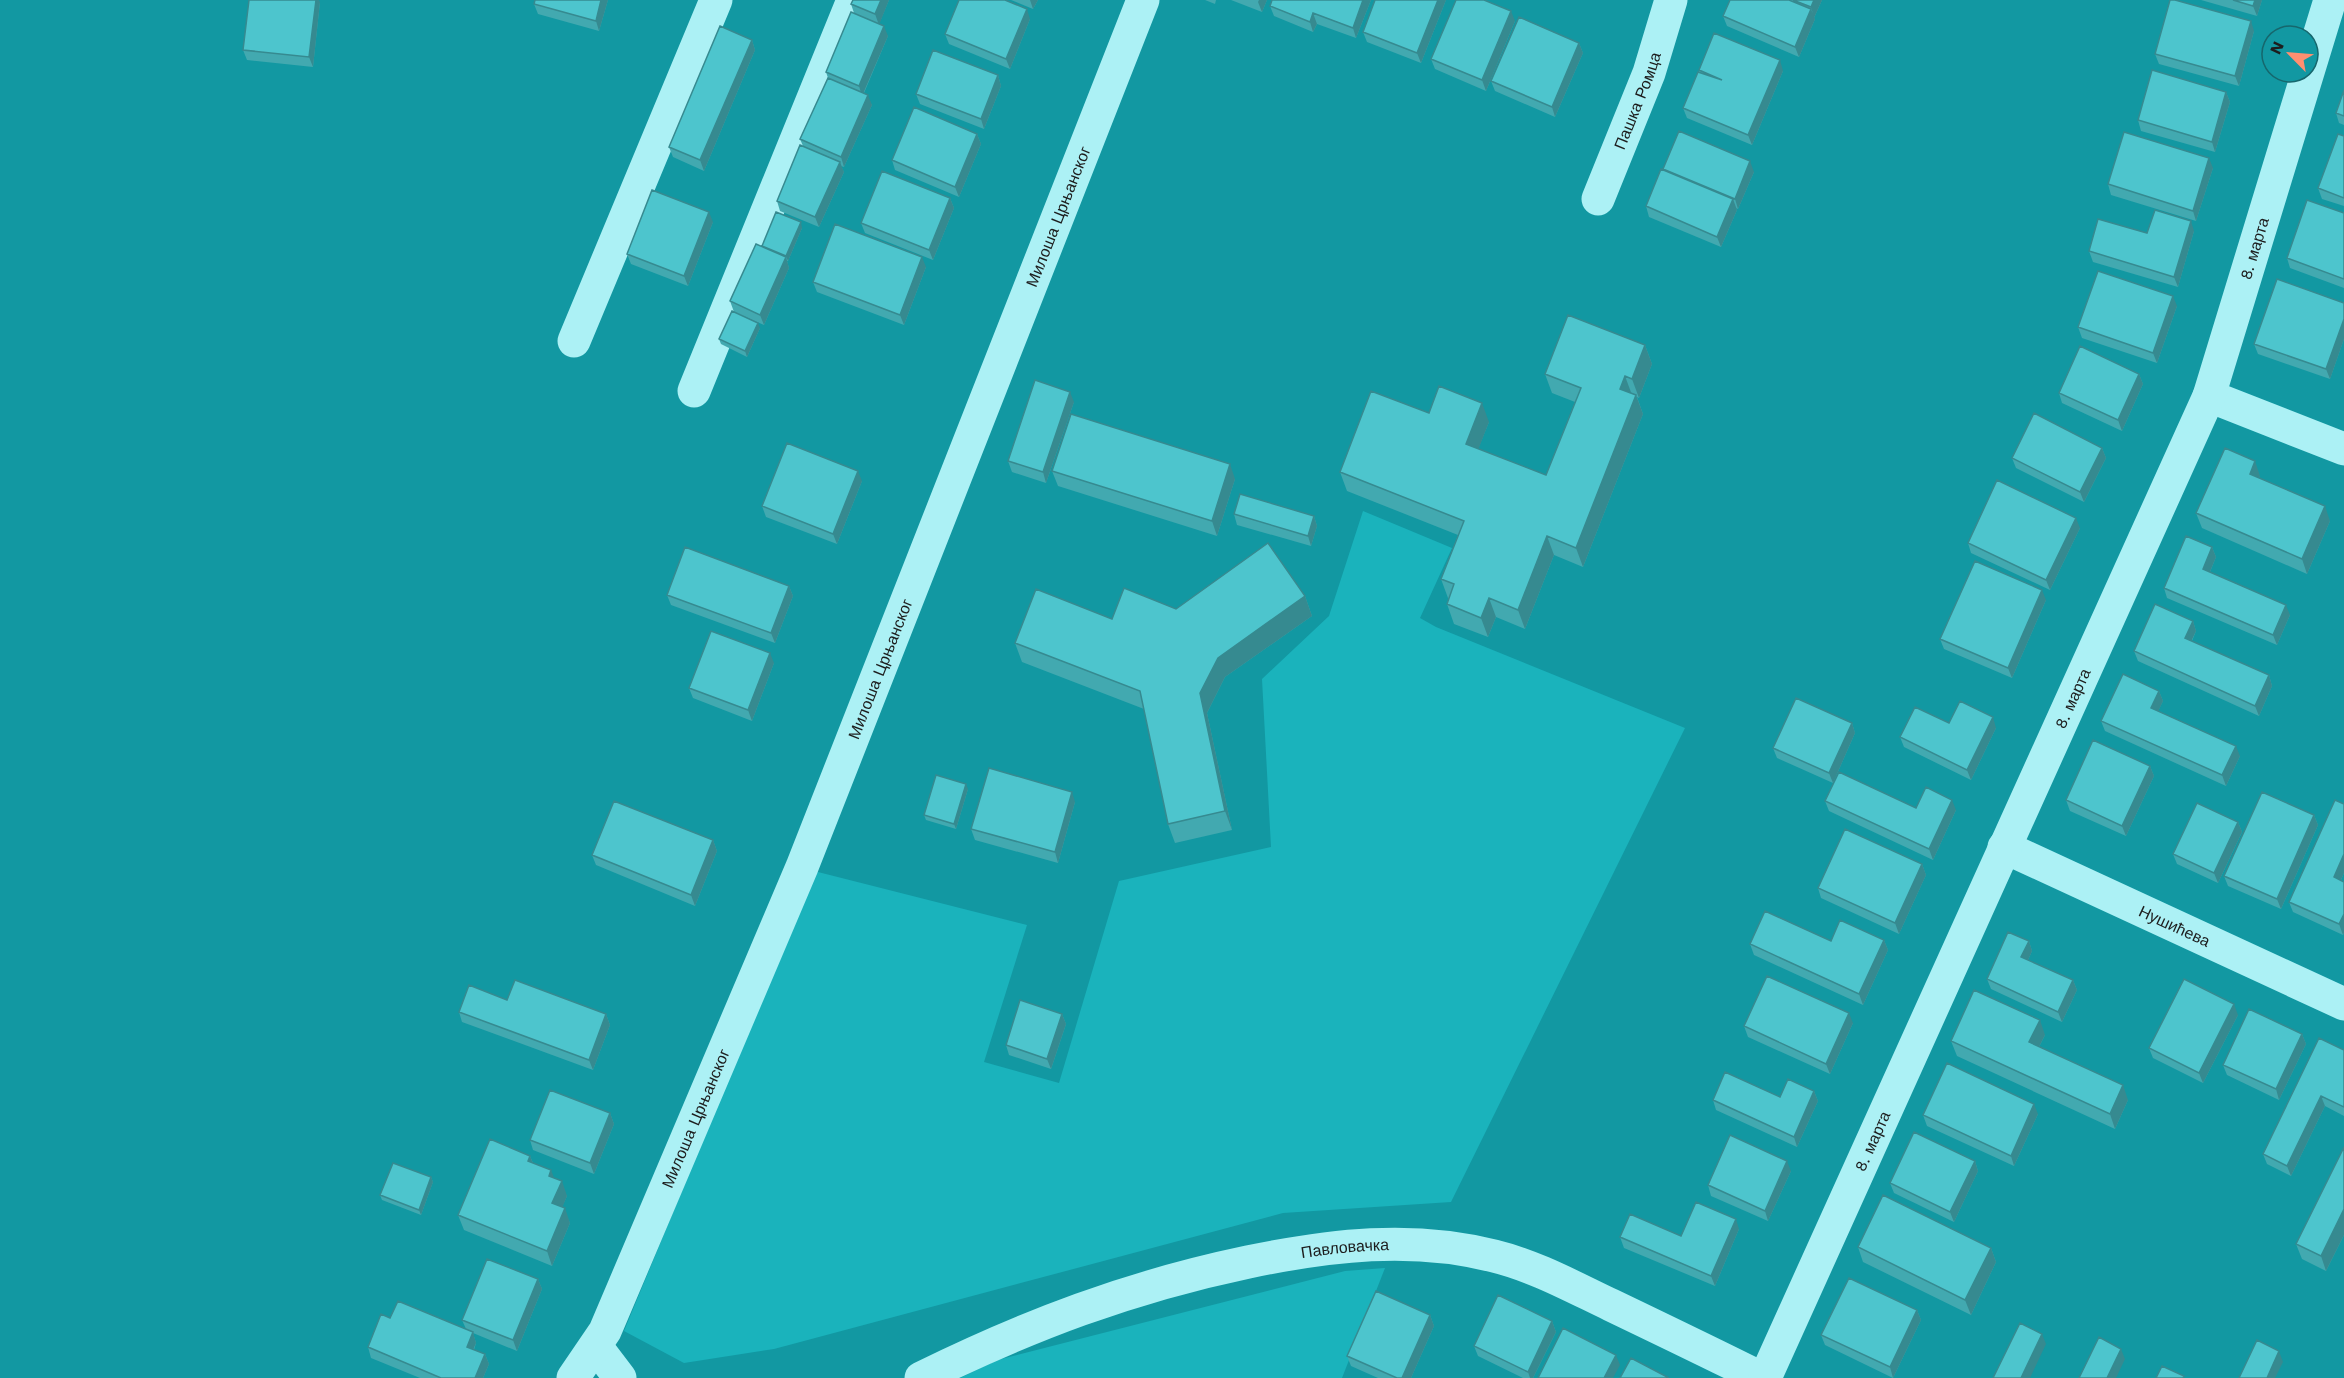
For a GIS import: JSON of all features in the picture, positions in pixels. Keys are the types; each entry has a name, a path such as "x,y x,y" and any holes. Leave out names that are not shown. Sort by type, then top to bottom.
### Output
{"street":[{"path":"574,341 716,0"},
{"path":"694,391 853,0"},
{"name":"Милоша Црњанског","path":"573,1378 605,1360 802,867 1143,0"},
{"name":"Пашка Ромца","path":"1599,199 1649,74 1671,0"},
{"name":"8. марта","path":"1763,1378 2209,396 2330,0"},
{"path":"2209,396 2344,449"},
{"name":"Нушићева","path":"2004,847 2344,1004"},
{"name":"Павловачка","path":"921,1378 994,1343 1124,1293 1194,1273 1276,1256 1367,1243 1443,1247 1476,1252 1519,1263 1763,1378"}],"shaded area":[{"path":"1363,511 1452,548 1420,618 1436,627 1685,728 1451,1202 1283,1213 774,1349 684,1363 624,1331 814,871 1027,925 984,1062 1059,1083 1119,881 1271,847 1262,679 1329,616"},
{"path":"1385,1268 1342,1378 960,1378 997,1360 1345,1271"}],"building":[{"path":"249,0 316,0 309,57 243,50"},
{"path":"535,0 601,0 596,21 534,4"},
{"path":"853,0 881,0 875,14 851,4"},
{"path":"959,0 1005,0 1027,9 1006,59 945,34"},
{"path":"1272,0 1363,0 1353,28 1313,13 1310,22 1270,6"},
{"path":"1375,0 1438,0 1417,53 1363,32"},
{"path":"1456,0 1484,0 1511,11 1482,80 1431,59"},
{"path":"1730,0 1789,0 1811,9 1795,47 1723,16"},
{"path":"1793,0 1814,0 1811,7"},
{"path":"2170,0 2251,21 2235,76 2155,54"},
{"path":"2233,0 2255,0 2253,6"},
{"path":"851,12 884,26 859,86 826,72"},
{"path":"1519,17 1579,43 1552,107 1491,81"},
{"path":"720,26 752,40 700,160 669,147"},
{"path":"1714,33 1780,60 1748,135 1683,108 1698,72 1722,80 1699,70"},
{"path":"933,50 998,75 981,119 916,94"},
{"path":"2152,70 2226,92 2212,142 2138,120"},
{"path":"828,78 868,95 841,157 800,139"},
{"path":"2344,90 2344,116 2336,113"},
{"path":"914,107 977,134 955,187 892,160"},
{"path":"1679,131 1750,161 1735,199 1663,169"},
{"path":"2124,132 2209,158 2193,211 2108,184"},
{"path":"2338,134 2344,136 2344,198 2318,188"},
{"path":"800,145 840,162 815,217 777,201"},
{"path":"1661,169 1733,199 1717,237 1646,206"},
{"path":"882,171 950,198 929,250 861,223"},
{"path":"652,190 709,212 684,276 627,254"},
{"path":"2307,200 2344,213 2344,279 2287,258"},
{"path":"2155,210 2191,221 2174,277 2089,251 2098,219 2147,233"},
{"path":"776,212 801,222 786,256 762,246"},
{"path":"835,224 922,257 900,315 813,282"},
{"path":"756,244 786,257 760,315 730,301"},
{"path":"2098,271 2173,296 2153,353 2078,327"},
{"path":"2277,279 2344,303 2344,319 2326,369 2254,344"},
{"path":"732,311 758,323 745,351 719,339"},
{"path":"1568,315 1645,345 1632,379 1625,376 1620,389 1636,395 1576,548 1547,536 1518,610 1489,598 1481,618 1447,604 1454,584 1441,579 1464,521 1340,472 1371,391 1429,413 1439,386 1482,403 1466,444 1546,475 1581,388 1545,374"},
{"path":"2080,346 2139,374 2118,420 2059,393"},
{"path":"1035,380 1070,392 1043,472 1008,461"},
{"path":"2034,413 2102,448 2080,492 2012,458"},
{"path":"1071,414 1230,464 1212,521 1052,471"},
{"path":"787,443 858,471 833,534 762,506"},
{"path":"2225,448 2255,461 2250,474 2325,506 2302,559 2196,513"},
{"path":"1997,480 2076,518 2046,580 1968,543"},
{"path":"1240,494 1314,516 1308,536 1234,514"},
{"path":"2186,536 2212,547 2203,569 2286,605 2273,635 2164,588"},
{"path":"1268,543 1305,596 1218,658 1200,693 1225,811 1168,824 1140,691 1015,643 1036,589 1112,619 1124,588 1176,609"},
{"path":"685,547 789,586 771,633 667,595"},
{"path":"1975,561 2042,590 2008,668 1940,639"},
{"path":"2155,604 2193,621 2185,638 2269,675 2255,706 2134,651"},
{"path":"711,631 770,653 748,710 689,688"},
{"path":"2123,674 2159,691 2151,708 2236,746 2222,775 2101,721"},
{"path":"1796,698 1852,723 1829,773 1773,748"},
{"path":"1960,701 1993,717 1967,770 1900,737 1915,707 1949,723"},
{"path":"2093,740 2150,766 2122,826 2066,800"},
{"path":"989,768 1072,792 1055,852 971,829"},
{"path":"1839,772 1916,808 1926,787 1952,800 1929,849 1825,801"},
{"path":"936,775 966,784 954,824 924,815"},
{"path":"2262,792 2314,815 2277,899 2224,876"},
{"path":"2335,800 2344,804 2344,854 2334,877 2344,882 2344,914 2339,924 2289,902"},
{"path":"614,801 713,840 691,895 592,855"},
{"path":"2197,803 2238,822 2214,873 2173,854"},
{"path":"1845,829 1922,864 1895,923 1818,888"},
{"path":"1765,911 1831,941 1840,920 1884,940 1859,994 1750,944"},
{"path":"2008,932 2029,941 2021,957 2073,980 2058,1012 1987,979"},
{"path":"1767,976 1849,1013 1826,1064 1744,1026"},
{"path":"2184,979 2234,1004 2199,1073 2149,1048"},
{"path":"515,980 606,1014 589,1060 459,1012 469,985 507,1000"},
{"path":"1974,990 2040,1020 2029,1042 2123,1085 2110,1114 1951,1041"},
{"path":"1020,1000 1062,1014 1047,1059 1006,1045"},
{"path":"2249,1009 2302,1034 2276,1089 2223,1065"},
{"path":"2319,1038 2344,1050 2344,1107 2321,1096 2287,1166 2263,1154"},
{"path":"1947,1063 2034,1104 2011,1156 1923,1115"},
{"path":"1725,1072 1780,1097 1788,1079 1814,1091 1794,1137 1713,1100"},
{"path":"550,1090 610,1113 590,1163 530,1140"},
{"path":"1914,1132 1975,1161 1950,1212 1890,1183"},
{"path":"1730,1135 1787,1161 1765,1211 1708,1185"},
{"path":"490,1139 530,1156 528,1161 551,1170 549,1176 562,1181 552,1203 565,1208 547,1251 458,1215"},
{"path":"2344,1147 2344,1209 2321,1256 2296,1244"},
{"path":"393,1163 431,1177 419,1210 380,1195"},
{"path":"1883,1195 1991,1248 1965,1300 1858,1247"},
{"path":"1696,1202 1736,1219 1711,1276 1620,1237 1630,1214 1681,1236"},
{"path":"487,1259 538,1279 513,1340 462,1320"},
{"path":"1849,1278 1917,1310 1890,1367 1821,1335"},
{"path":"1376,1291 1430,1315 1402,1378 1397,1378 1347,1356"},
{"path":"1498,1295 1552,1321 1528,1372 1474,1346"},
{"path":"398,1301 473,1332 467,1347 485,1354 475,1378 441,1378 368,1347 381,1314 390,1318"},
{"path":"2020,1323 2042,1334 2021,1378 1993,1378"},
{"path":"1563,1328 1616,1355 1604,1378 1538,1378"},
{"path":"2099,1337 2121,1349 2107,1378 2079,1378"},
{"path":"2257,1340 2279,1351 2267,1378 2239,1378"},
{"path":"1631,1358 1669,1378 1620,1378"},
{"path":"2162,1366 2184,1376 2183,1378 2156,1378"}]}
